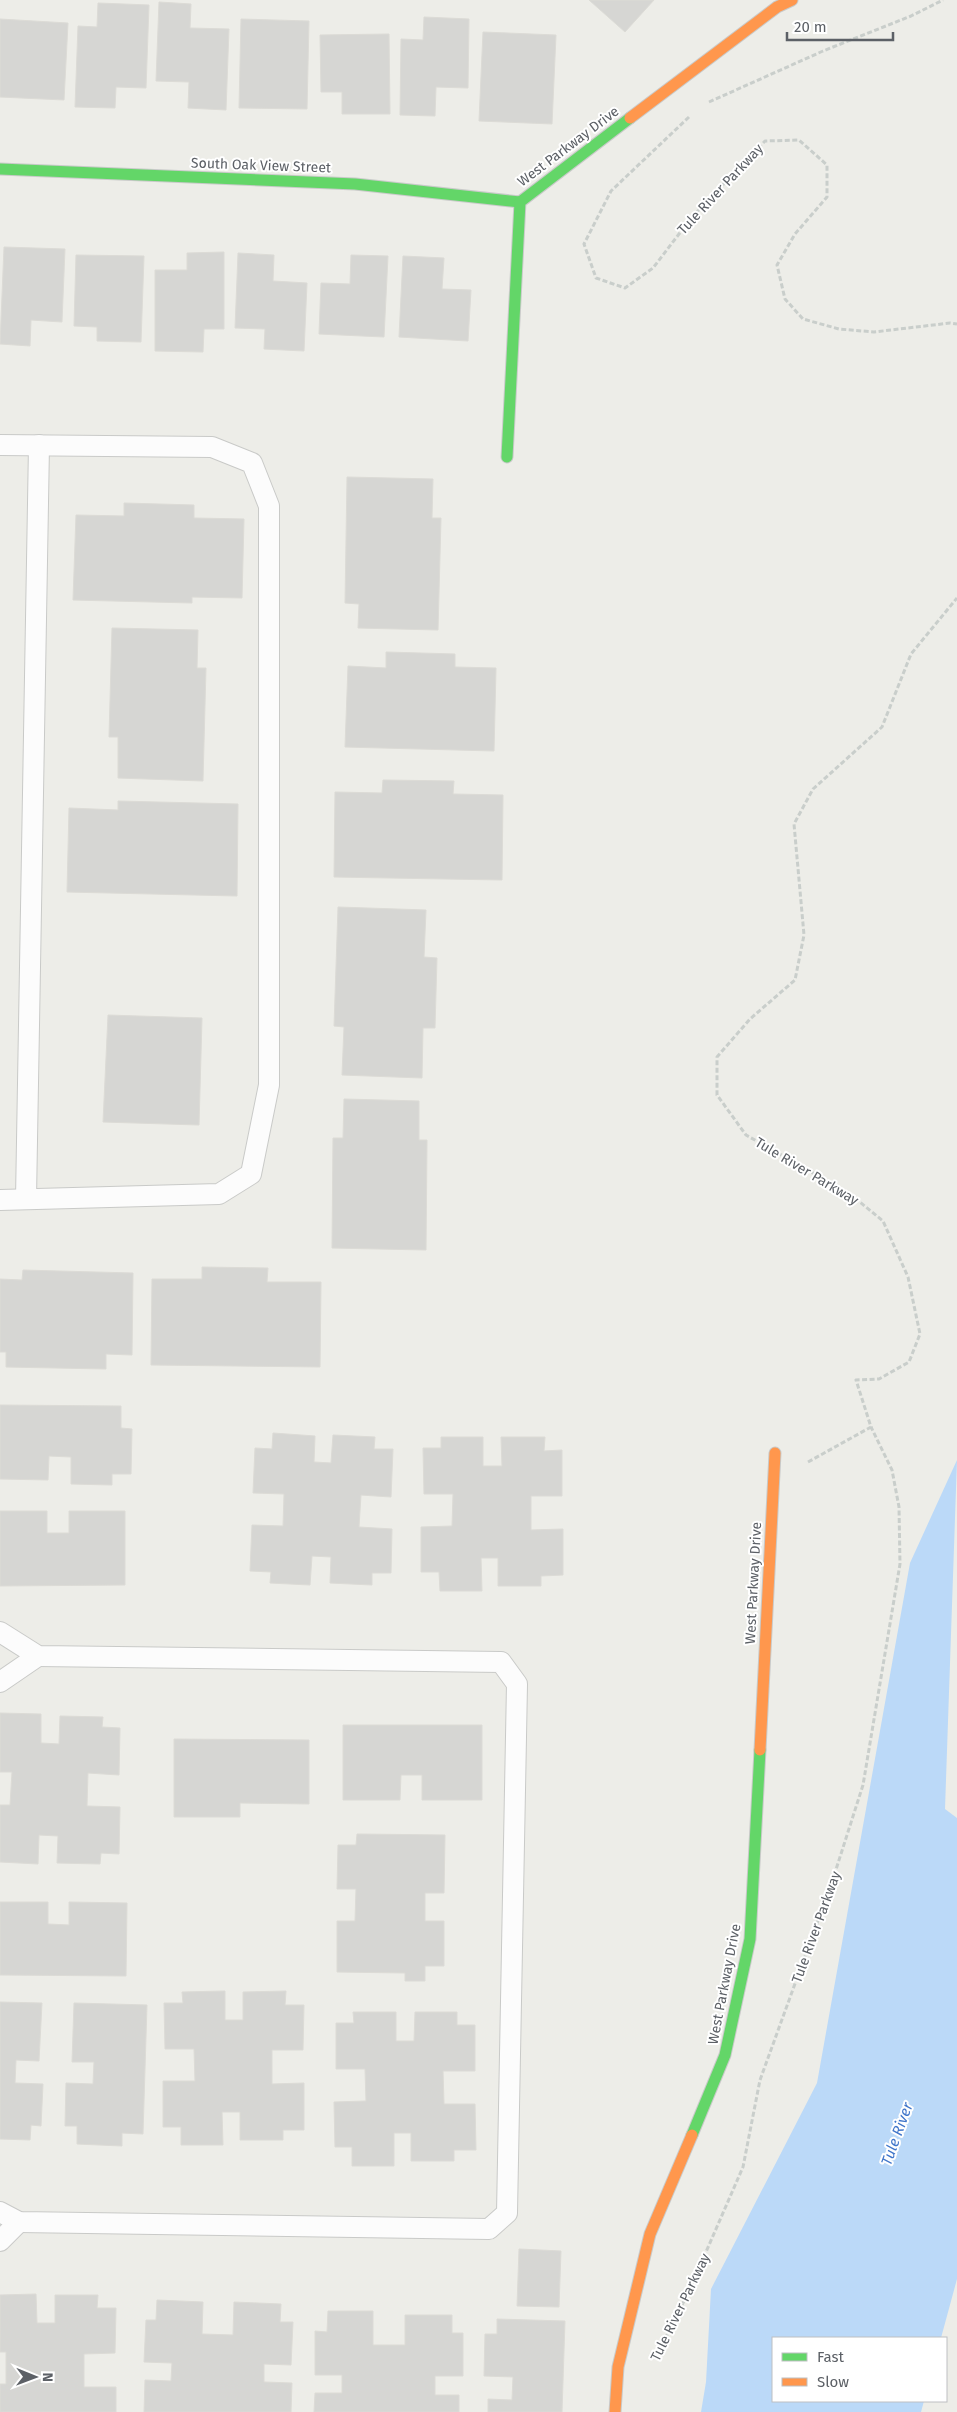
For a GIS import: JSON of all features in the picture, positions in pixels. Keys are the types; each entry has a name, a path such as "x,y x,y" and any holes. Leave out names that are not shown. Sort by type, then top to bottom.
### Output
{"street":[{"name":"West Parkway Drive","path":"507,457 520,202 777,7 792,0"},
{"name":"South Oak View Street","path":"0,169 355,184 520,202"},
{"name":"West Parkway Drive","path":"615,2412 618,2367 650,2234 725,2055 750,1939 775,1453"}],"lane":[{"path":"0,445 212,447 252,463 269,506 269,1085 251,1174 219,1194 0,1200"},
{"path":"26,1199 39,445"},
{"path":"0,1632 38,1656 501,1662 517,1684 507,2213 489,2229 19,2222 0,2212"},
{"path":"0,1682 38,1656"},
{"path":"0,2241 19,2222"}],"path":[{"path":"702,105 823,51 911,16 942,0"},
{"name":"Tule River Parkway","path":"695,111 611,191 584,244 596,278 625,288 652,268 692,217 765,141 799,140 826,165 826,197 795,234 777,265 785,299 803,319 840,330 874,332 950,323 957,324"},
{"name":"Tule River Parkway","path":"651,2367 690,2291 743,2167 760,2080 832,1882 863,1785 900,1564 899,1507 892,1470 871,1427 856,1380 879,1379 909,1362 920,1334 908,1277 883,1221 850,1194 746,1135 717,1095 718,1056 750,1019 795,980 804,935 794,824 813,788 882,727 911,654 957,598"},
{"path":"806,1463 871,1427"}],"water":[{"name":"Tule River","path":"957,1460 945,1809 957,1818 957,2279 941,2337 772,2337 772,2402 924,2402 921,2412 701,2412 706,2382 711,2289 817,2083 910,1563"}],"building":[{"path":"589,0 654,0 625,32"},
{"path":"159,2 191,4 190,28 229,29 226,110 188,108 189,82 156,81"},
{"path":"98,3 149,5 146,88 116,87 115,108 75,107 78,26 97,27"},
{"path":"424,17 469,19 468,88 436,87 435,116 400,115 401,39 423,40"},
{"path":"0,19 68,23 64,100 0,97"},
{"path":"241,19 309,21 307,109 239,108"},
{"path":"483,32 556,35 552,124 479,121"},
{"path":"389,34 390,114 342,114 342,92 321,92 320,35"},
{"path":"4,247 65,249 62,322 31,320 30,346 0,344"},
{"path":"224,252 224,329 204,329 203,352 155,351 155,270 187,270 187,253"},
{"path":"238,253 274,255 273,281 307,283 304,351 264,349 265,329 235,328"},
{"path":"76,255 144,256 141,342 97,341 97,327 74,326"},
{"path":"351,255 388,256 384,337 319,334 321,283 350,284"},
{"path":"403,256 444,258 442,289 471,290 468,341 399,337"},
{"path":"347,477 433,479 432,518 441,518 438,630 358,628 359,604 345,603"},
{"path":"124,503 194,505 194,518 244,519 242,598 192,597 192,603 73,600 76,515 124,516"},
{"path":"112,628 198,630 197,668 206,668 203,781 118,778 118,737 109,737"},
{"path":"386,652 455,654 455,667 496,668 494,751 345,747 348,666 386,668"},
{"path":"383,780 454,781 453,794 503,795 502,880 334,877 335,792 382,793"},
{"path":"118,801 238,804 237,896 67,892 69,808 118,810"},
{"path":"338,907 426,910 424,957 437,958 435,1028 423,1028 422,1078 342,1075 344,1027 334,1026"},
{"path":"108,1015 202,1018 199,1125 103,1122"},
{"path":"344,1099 419,1101 419,1140 427,1140 426,1250 332,1248 333,1138 343,1138"},
{"path":"202,1267 268,1268 267,1282 321,1282 320,1367 151,1365 152,1279 202,1279"},
{"path":"23,1270 133,1273 132,1355 106,1354 106,1369 6,1367 6,1352 0,1352 0,1279 22,1280"},
{"path":"0,1405 121,1406 121,1428 132,1429 131,1474 112,1474 112,1485 71,1484 71,1457 49,1456 48,1480 0,1479"},
{"path":"273,1433 315,1436 314,1462 331,1463 333,1435 375,1437 374,1449 393,1449 391,1497 361,1495 359,1527 392,1529 391,1573 372,1573 372,1585 330,1583 331,1557 312,1556 310,1585 270,1583 271,1572 250,1571 252,1525 283,1526 284,1494 253,1493 255,1448 272,1449"},
{"path":"441,1437 483,1437 483,1466 502,1466 501,1437 545,1437 544,1451 562,1450 562,1496 531,1496 531,1530 563,1529 563,1575 541,1576 541,1586 498,1586 498,1558 481,1558 482,1591 440,1591 439,1572 421,1572 421,1527 452,1526 453,1494 424,1494 423,1448 441,1448"},
{"path":"0,1511 47,1511 47,1533 69,1533 69,1511 125,1511 125,1585 0,1586"},
{"path":"0,1713 41,1714 41,1743 59,1744 60,1716 103,1717 102,1727 120,1728 119,1775 88,1773 87,1806 120,1807 119,1854 101,1853 100,1864 57,1863 58,1836 39,1835 38,1864 0,1862 0,1805 10,1805 12,1772 0,1772"},
{"path":"343,1725 482,1725 482,1800 422,1800 422,1775 401,1775 400,1800 343,1800"},
{"path":"174,1739 309,1740 309,1804 240,1803 240,1817 174,1817"},
{"path":"357,1834 445,1835 444,1893 425,1893 425,1921 444,1921 444,1966 425,1966 425,1981 405,1981 405,1973 337,1972 337,1921 355,1921 356,1889 337,1889 338,1845 356,1845"},
{"path":"0,1902 48,1902 48,1924 69,1925 69,1902 127,1903 126,1976 0,1975"},
{"path":"225,1991 225,2020 243,2020 243,1992 286,1991 285,2005 304,2005 303,2050 272,2050 272,2084 304,2083 304,2130 283,2130 283,2140 240,2140 240,2112 222,2112 223,2145 181,2145 181,2127 163,2127 163,2081 195,2081 194,2049 165,2049 164,2003 183,2003 182,1992"},
{"path":"0,2002 42,2003 39,2061 16,2060 15,2083 43,2084 41,2126 31,2125 30,2140 0,2139"},
{"path":"74,2003 147,2005 143,2134 122,2133 122,2146 77,2144 77,2126 65,2126 66,2083 93,2084 94,2062 72,2062"},
{"path":"353,2012 396,2012 396,2041 414,2041 415,2012 457,2012 457,2025 475,2025 475,2071 443,2071 444,2104 475,2104 476,2150 454,2150 454,2161 411,2161 411,2133 394,2133 394,2166 352,2166 352,2147 335,2147 334,2102 366,2101 365,2069 336,2069 336,2023 354,2023"},
{"path":"519,2249 561,2251 559,2307 517,2306"},
{"path":"36,2294 37,2323 55,2323 55,2295 98,2295 97,2308 116,2308 115,2353 84,2354 84,2387 116,2387 116,2412 0,2412 0,2384 6,2384 6,2352 0,2352 0,2295"},
{"path":"157,2300 203,2302 202,2334 233,2335 234,2302 281,2304 280,2322 293,2322 291,2365 264,2364 264,2382 292,2383 291,2412 144,2412 145,2380 171,2381 172,2363 144,2362 146,2320 156,2320"},
{"path":"328,2311 373,2311 373,2345 405,2345 405,2315 452,2315 452,2333 463,2333 463,2376 435,2376 435,2395 459,2395 459,2412 314,2412 315,2393 342,2393 342,2375 315,2375 315,2331 327,2332"},
{"path":"497,2319 565,2321 562,2412 488,2412 488,2399 512,2400 513,2377 484,2376 485,2334 497,2334"}],"traffic: fast":[{"path":"507,457 520,202 630,118"},
{"path":"0,169 355,184 520,202"},
{"path":"692,2135 725,2055 750,1939 760,1750"}],"traffic: slow":[{"path":"630,118 777,7 792,0"},
{"path":"760,1750 775,1453"},
{"path":"615,2412 618,2367 650,2234 692,2135"}]}
